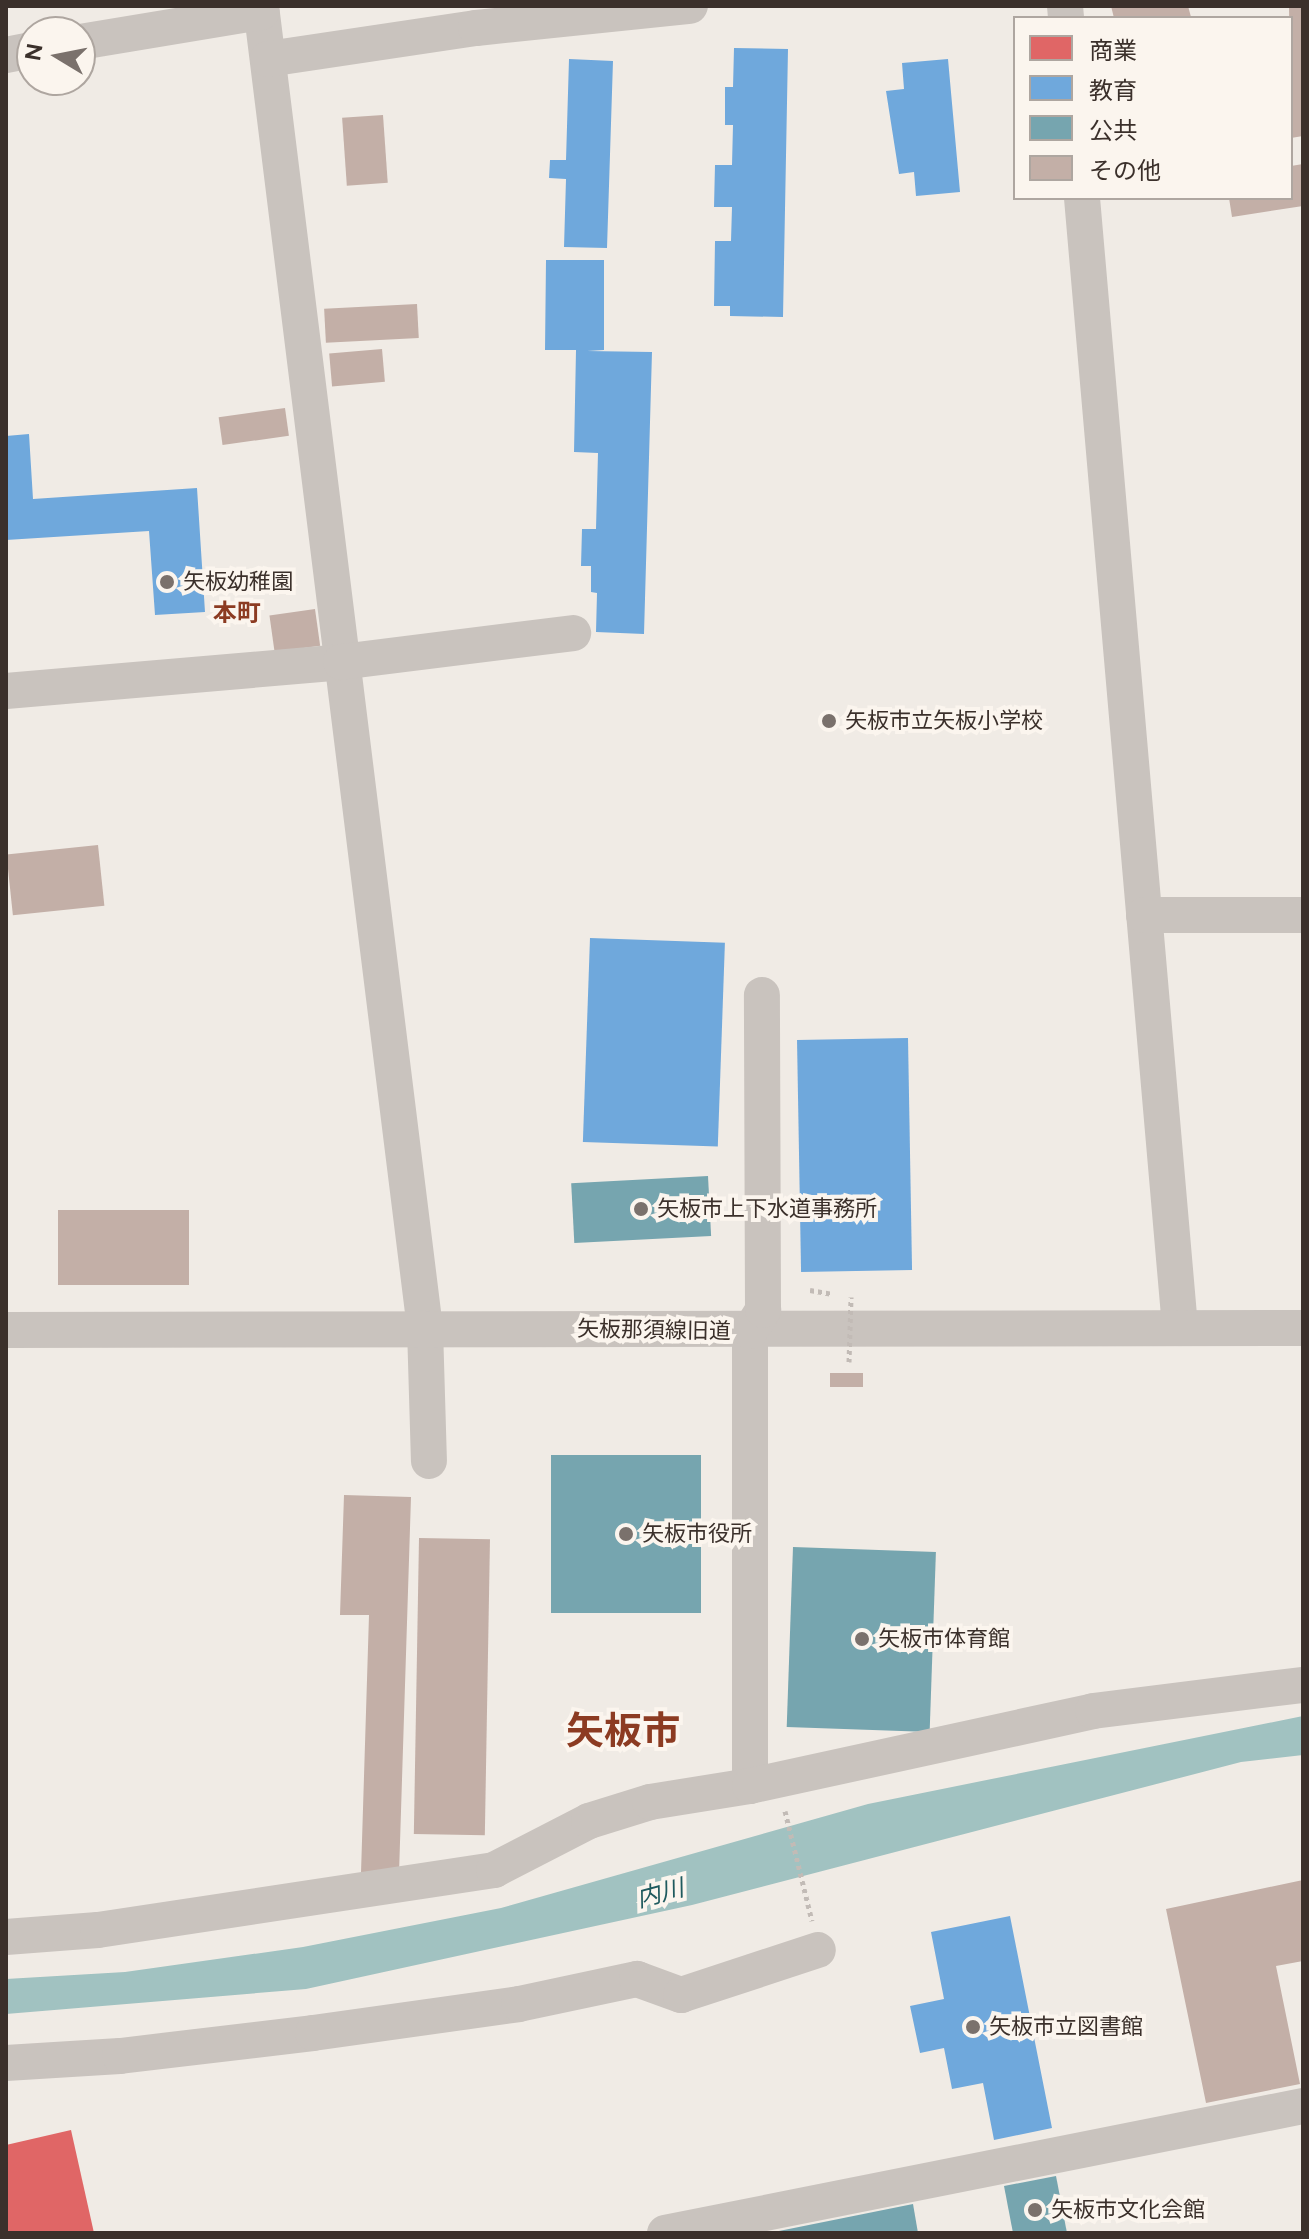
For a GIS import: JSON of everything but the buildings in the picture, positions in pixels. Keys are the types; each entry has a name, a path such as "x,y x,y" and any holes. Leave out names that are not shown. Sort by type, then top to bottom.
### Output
{"street":[{"path":"268,59 476,28 690,6"},
{"path":"96,39 262,9 425,1328 429,1461"},
{"path":"1082,200 1180,1328"},
{"path":"6,691 341,662 573,633"},
{"path":"1144,915 1303,915"},
{"path":"762,995 763,1310 750,1331 764,1783"},
{"name":"矢板那須線旧道","path":"6,1330 1303,1328"},
{"path":"6,1937 98,1930 494,1870 589,1821 650,1802 764,1783 1093,1711 1303,1685"},
{"path":"6,2063 120,2056 313,2033 519,2004 637,1979 681,1995 818,1950"},
{"path":"669,2233 1303,2106"}],"path":[{"path":"849,1362 851,1297"},
{"path":"764,1783 818,1950"}],"water":[{"name":"内川","path":"1303,1716 1303,1755 1241,1762 692,1905 306,1989 6,2014 6,1979 125,1972 303,1947 501,1908 868,1804"}],"place":[{"name":"矢板幼稚園","path":"167,582"},
{"name":"矢板市立矢板小学校","path":"829,721"},
{"name":"矢板市上下水道事務所","path":"641,1209"},
{"name":"矢板市役所","path":"626,1534"},
{"name":"矢板市体育館","path":"862,1639"},
{"name":"矢板市立図書館","path":"973,2027"},
{"name":"矢板市文化会館","path":"1035,2210"}],"district":[{"name":"本町","path":"237,613"},
{"name":"矢板市","path":"623,1732"}]}
